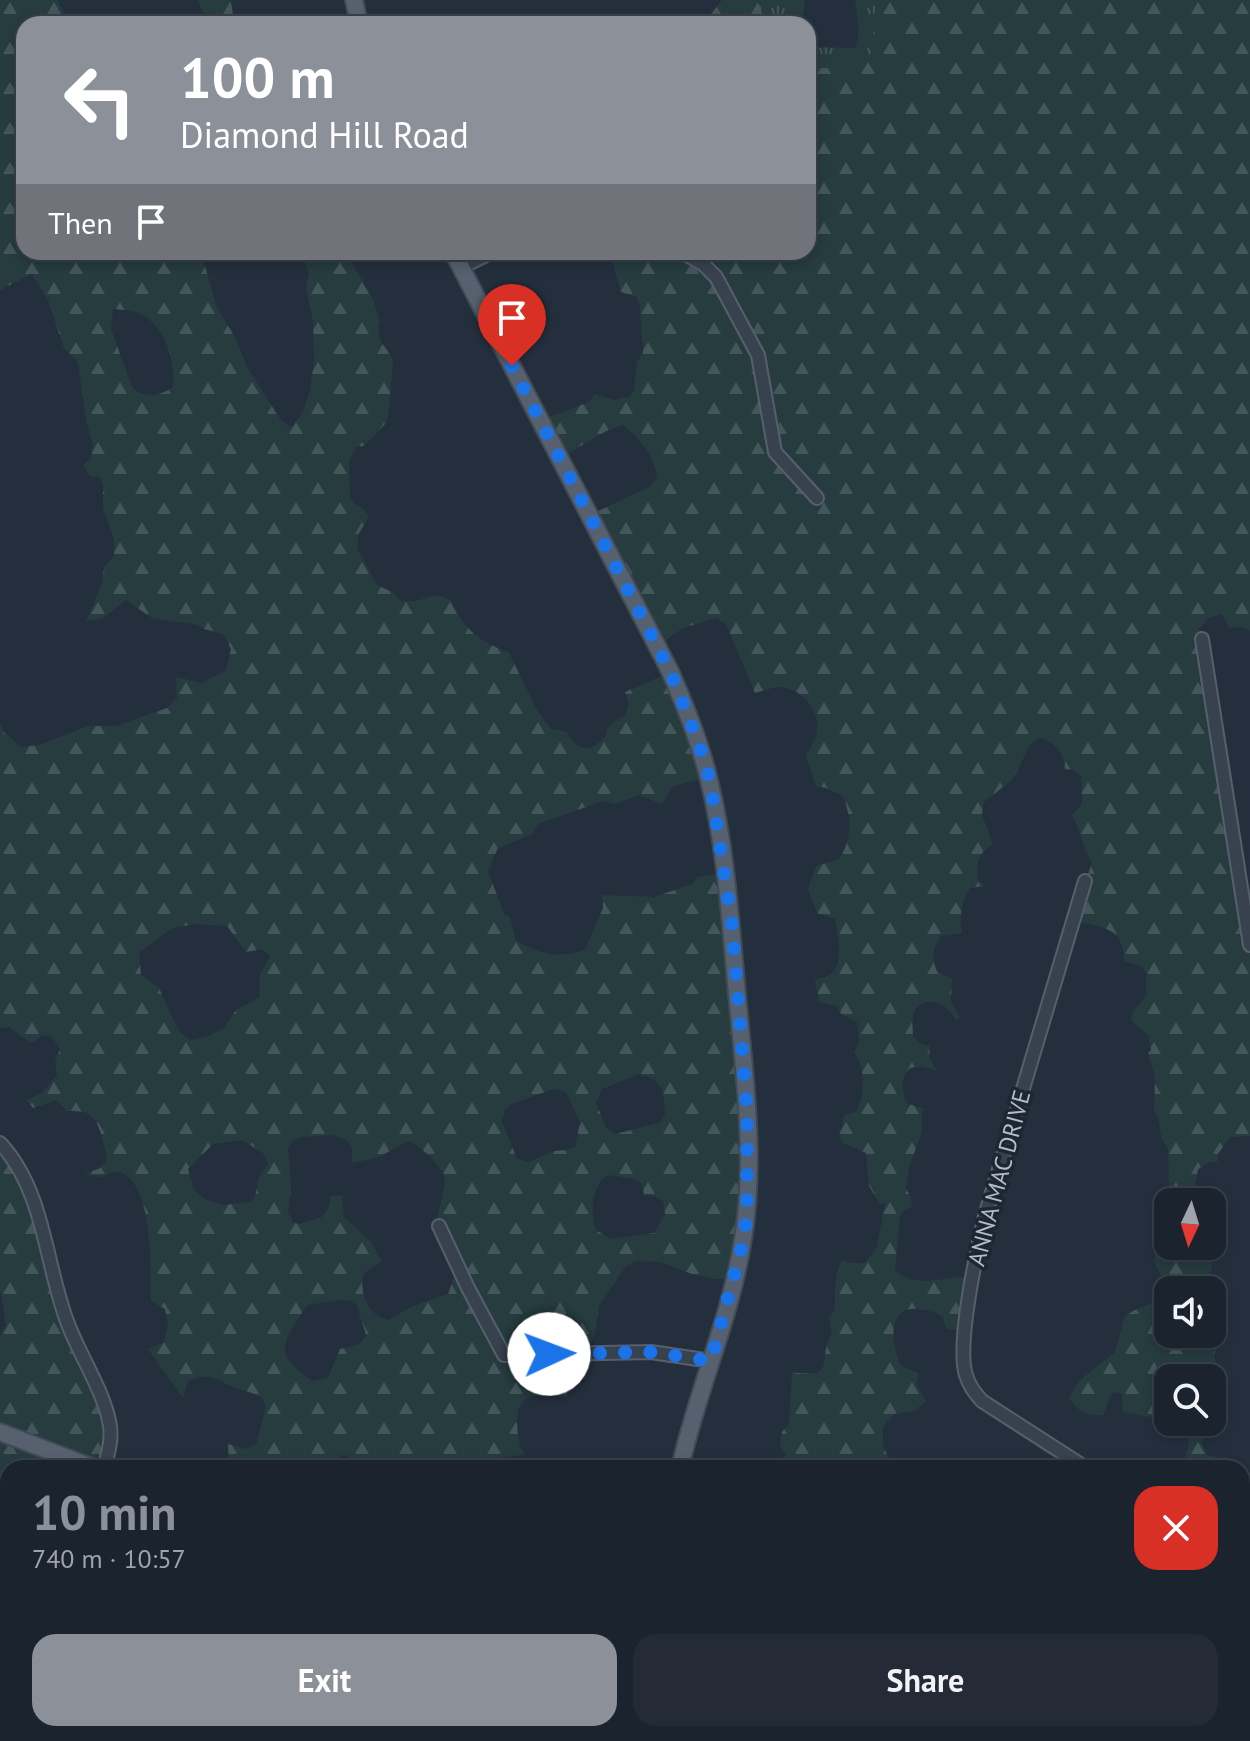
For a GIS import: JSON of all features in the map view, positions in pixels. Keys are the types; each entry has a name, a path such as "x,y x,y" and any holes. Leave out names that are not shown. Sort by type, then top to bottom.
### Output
{"main road":[{"path":"458,260 670,671 710,780 732,924 747,1111 747,1214 743,1242 682,1460"},
{"path":"0,1432 73,1460"}],"street":[{"path":"462,267 476,260"},
{"path":"696,260 716,277 758,355 763,369 775,452 817,498"},
{"path":"1202,639 1250,945"},
{"name":"ANNA MAC DRIVE","path":"1074,1460 982,1401 966,1377 963,1356 974,1266 985,1216 1085,881"},
{"path":"0,1143 14,1161 33,1201 60,1303 106,1412 111,1438 106,1460"},
{"path":"439,1226 504,1355 651,1352 711,1361"}],"green space":[{"path":"0,0 57,0 66,16 16,16 16,260 203,260 217,308 235,337 247,367 280,419 293,426 303,411 310,391 314,360 313,321 306,288 309,274 305,260 350,260 373,299 380,322 380,340 393,359 386,423 364,446 356,447 349,460 350,497 369,517 359,533 357,548 377,585 392,592 401,601 416,601 437,595 451,600 461,620 474,634 509,653 537,710 551,729 567,732 574,743 582,748 597,744 606,736 610,725 625,716 629,704 625,692 671,672 706,778 673,786 662,804 639,795 615,804 603,801 538,824 532,834 498,848 488,871 504,914 510,917 516,941 558,955 585,950 603,908 602,895 654,897 692,884 698,877 721,873 735,1035 745,1212 732,1279 692,1274 660,1262 636,1261 626,1266 599,1306 595,1334 587,1352 577,1353 568,1365 567,1397 527,1398 520,1406 517,1428 525,1455 503,1457 501,1460 356,1460 345,1455 330,1460 229,1460 228,1444 247,1449 256,1445 266,1407 262,1398 207,1377 188,1380 183,1398 148,1349 164,1342 168,1324 165,1309 151,1301 149,1234 142,1199 135,1185 126,1175 118,1172 101,1177 85,1174 100,1168 107,1160 101,1134 92,1116 85,1112 67,1111 56,1100 33,1108 27,1100 42,1093 57,1075 55,1063 60,1048 51,1036 43,1035 31,1043 9,1027 0,1028 0,723 4,732 21,747 40,745 88,726 116,726 167,708 177,698 176,677 202,683 226,670 231,649 223,634 198,625 152,618 126,600 103,618 86,621 102,584 104,567 114,556 114,539 103,509 100,477 90,476 83,465 91,458 93,446 78,362 64,348 48,300 32,274 0,290","holes":["113,309 136,312 156,326 170,355 173,387 152,395 136,391 111,329","195,924 227,926 246,952 262,949 270,956 259,977 260,997 236,1010 224,1028 207,1037 190,1040 178,1030 159,988 141,975 139,952 173,928","639,1074 647,1077 661,1088 665,1115 659,1123 615,1134 606,1128 596,1102 602,1089","554,1089 566,1092 580,1122 575,1147 554,1151 528,1162 517,1159 502,1122 505,1109","332,1135 346,1139 352,1148 352,1163 379,1157 408,1141 430,1157 445,1179 438,1219 463,1259 448,1294 413,1306 388,1320 370,1308 362,1280 364,1273 382,1261 371,1242 344,1217 342,1195 331,1196 322,1217 299,1224 293,1222 288,1212 291,1188 288,1148 292,1141 301,1137","242,1140 263,1153 268,1163 258,1180 255,1198 250,1202 224,1205 207,1200 194,1190 188,1169 213,1144","608,1175 634,1179 642,1184 644,1195 663,1201 665,1214 654,1233 611,1239 596,1230 593,1208 595,1192","351,1301 358,1306 366,1336 360,1344 340,1349 328,1378 313,1381 291,1363 285,1347 287,1338 307,1305"]},
{"path":"198,0 231,0 233,16 204,15"},
{"path":"722,0 755,0 761,7 762,16 709,16"},
{"path":"755,0 805,0 803,16 762,16 761,7"},
{"path":"855,0 877,0 873,21 873,57 832,68 816,68 816,47 856,48 859,30"},
{"path":"877,0 1250,0 1250,631 1243,627 1229,628 1222,614 1209,618 1199,629 1217,718 1250,945 1250,1136 1230,1137 1218,1154 1217,1162 1209,1162 1198,1169 1194,1188 1169,1188 1168,1148 1162,1140 1154,1111 1155,1077 1148,1053 1151,1050 1149,1036 1131,1020 1133,1012 1147,994 1147,974 1141,966 1124,961 1116,935 1102,927 1073,920 1092,862 1072,815 1082,804 1081,776 1074,770 1065,769 1063,758 1054,744 1038,738 1030,745 1013,779 984,802 982,815 993,844 981,854 978,863 978,879 984,886 970,888 967,893 962,910 962,933 941,936 934,950 938,973 952,978 951,1001 960,1018 955,1020 947,1009 936,1003 919,1005 913,1016 913,1036 921,1044 930,1046 929,1057 937,1071 915,1067 906,1072 903,1082 906,1103 925,1109 922,1111 922,1132 909,1167 906,1188 912,1207 900,1216 895,1270 903,1276 921,1281 969,1277 967,1330 946,1329 943,1317 919,1309 908,1309 896,1320 895,1348 901,1366 919,1373 916,1384 926,1401 914,1411 894,1414 883,1427 883,1445 890,1460 779,1460 787,1455 780,1446 782,1432 789,1424 792,1372 807,1374 822,1370 832,1333 829,1318 835,1309 839,1266 842,1260 865,1263 877,1247 885,1203 880,1204 869,1186 866,1153 843,1143 839,1136 845,1115 856,1112 859,1106 862,1090 861,1065 854,1052 859,1042 857,1022 841,1014 837,1006 819,1002 815,979 833,972 839,947 835,919 817,913 808,889 816,866 840,859 849,835 848,813 843,796 816,786 806,756 817,732 816,716 808,702 788,688 777,687 755,693 726,624 716,618 683,628 660,644 592,514 651,486 657,476 645,448 623,425 562,457 547,418 589,402 595,394 614,400 629,397 634,390 637,362 643,353 640,308 637,297 621,292 612,260 816,260 816,68 832,68 873,57 873,21"},
{"path":"0,1142 20,1166 52,1275 107,1410 104,1460 0,1460 0,1336 6,1325 0,1287"},
{"path":"1155,1260 1212,1260 1212,1269 1208,1276 1161,1276"},
{"path":"1154,1301 1154,1348 1216,1348 1216,1364 1154,1364 1154,1418 1123,1412 1122,1395 1118,1392 1111,1394 1103,1415 1083,1412 1069,1398 1079,1381 1115,1352 1125,1316"},
{"path":"1204,1436 1202,1444 1207,1455 1228,1460 1185,1460 1188,1437"}],"route":[{"path":"512,366 637,604 670,671 698,741 710,780 732,924 747,1111 747,1214 743,1242 711,1361 651,1352 549,1354"}]}
